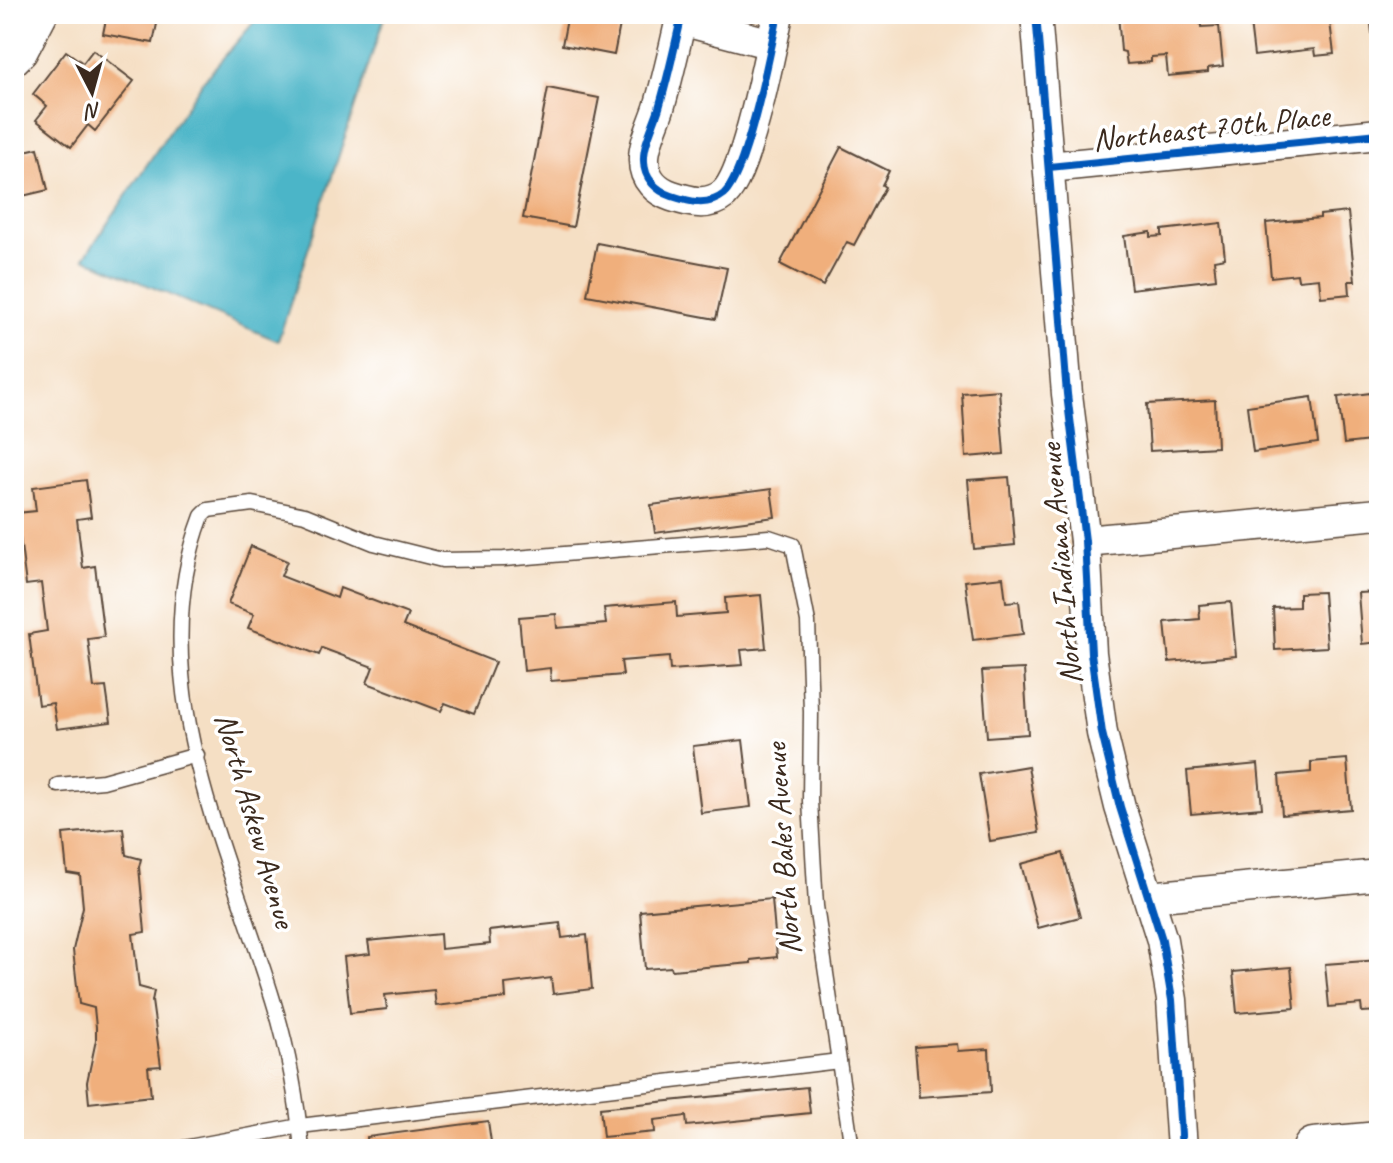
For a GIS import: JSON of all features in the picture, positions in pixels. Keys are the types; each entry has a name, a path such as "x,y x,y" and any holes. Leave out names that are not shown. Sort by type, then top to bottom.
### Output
{"main road":[{"path":"1314,1149 1379,1143"}],"street":[{"path":"14,60 22,52 42,14"},
{"path":"772,44 682,17 671,68 643,160 647,177 658,190 693,203 711,202 726,192 750,131 772,44 778,14"},
{"name":"North Indiana Avenue","path":"1036,14 1067,394 1085,541 1091,653 1102,733 1120,807 1162,940 1172,1000 1182,1149"},
{"name":"Northeast 70th Place","path":"1049,167 1379,134"},
{"path":"1085,541 1379,514"},
{"path":"1149,897 1379,875"}],"lane":[{"name":"North Bales Avenue","path":"208,510 252,504 305,515 374,543 442,560 504,559 769,537 793,545 808,622 810,801 816,906 852,1149"},
{"name":"North Askew Avenue","path":"208,510 195,533 186,575 181,618 185,705 209,809 273,1001 288,1056 302,1149"},
{"path":"58,785 103,781 197,755"},
{"path":"178,1149 300,1126 839,1061"}],"water":[{"path":"261,14 383,14 384,18 278,341 84,258 204,80"}],"building":[{"path":"107,14 159,14 153,43 103,34"},
{"path":"568,14 622,14 614,55 562,45"},
{"path":"1118,14 1200,14 1201,27 1219,26 1223,66 1208,68 1208,72 1168,76 1166,56 1151,57 1151,62 1127,64 1125,52 1121,51"},
{"path":"1249,14 1329,14 1334,54 1315,56 1314,49 1254,56"},
{"path":"1370,14 1379,14 1379,32 1372,33"},
{"path":"93,50 134,81 95,131 88,125 71,147 36,120 47,106 33,94 66,51 83,63"},
{"path":"548,88 599,98 573,227 523,218"},
{"path":"15,131 20,152 38,148 48,190 14,198"},
{"path":"841,147 889,171 882,185 885,187 854,245 847,242 823,286 780,264"},
{"path":"1348,212 1355,281 1349,281 1350,294 1321,297 1319,278 1298,280 1297,274 1271,277 1266,223"},
{"path":"1221,223 1225,258 1214,260 1216,279 1131,289 1124,236 1151,232 1151,237 1162,236 1162,230"},
{"path":"597,243 727,268 716,319 587,295"},
{"path":"999,390 1004,454 966,457 962,393"},
{"path":"1379,392 1379,440 1344,444 1338,397"},
{"path":"1312,397 1318,443 1253,452 1247,406"},
{"path":"1215,400 1217,447 1150,451 1147,404"},
{"path":"1009,477 1015,545 974,549 968,480"},
{"path":"86,480 91,517 77,519 83,568 95,566 104,637 88,639 94,688 106,687 111,722 57,729 53,703 38,705 29,634 47,631 41,583 26,585 17,513 36,511 33,487"},
{"path":"771,489 775,517 655,533 651,505"},
{"path":"251,546 287,561 281,576 337,598 340,588 408,614 403,626 495,662 474,714 445,703 441,711 367,683 373,667 322,648 319,655 248,628 254,614 228,604"},
{"path":"1003,577 1006,602 1019,601 1023,634 973,640 965,581"},
{"path":"1323,592 1327,647 1275,650 1273,608 1299,607 1299,593"},
{"path":"1379,592 1379,642 1362,644 1358,593"},
{"path":"761,595 766,648 741,650 743,665 670,670 669,657 621,661 623,675 551,681 550,668 524,671 519,617 556,614 557,628 606,624 604,608 676,602 677,617 726,613 725,598"},
{"path":"1231,602 1236,656 1169,662 1165,622 1200,619 1199,605"},
{"path":"1024,669 1028,734 987,737 982,671"},
{"path":"743,740 751,807 701,813 693,746"},
{"path":"1347,759 1351,809 1282,815 1279,775 1311,772 1311,762"},
{"path":"1258,764 1262,808 1191,814 1187,771"},
{"path":"1028,766 1039,833 990,841 979,774"},
{"path":"123,828 126,855 141,859 139,867 145,932 133,934 139,987 154,991 152,1001 161,1066 148,1067 151,1096 89,1103 87,1082 96,1027 94,1008 79,1004 73,950 83,907 80,875 67,873 63,834"},
{"path":"1063,853 1080,917 1038,928 1021,864"},
{"path":"772,899 777,957 751,960 751,963 672,970 671,967 645,969 640,911"},
{"path":"560,923 562,938 587,935 592,989 553,994 551,978 505,984 506,998 436,1006 434,990 385,995 387,1009 350,1013 344,957 370,954 368,941 440,934 441,949 490,944 489,931"},
{"path":"1379,960 1379,1011 1362,1012 1361,1004 1329,1007 1325,964"},
{"path":"1291,967 1295,1008 1237,1013 1233,972"},
{"path":"957,1044 958,1051 989,1049 991,1092 919,1097 915,1047"},
{"path":"807,1087 810,1113 687,1126 686,1116 654,1120 655,1132 603,1137 600,1108"},
{"path":"488,1121 492,1149 368,1149 367,1137"}],"cycle path":[{"path":"682,14 644,161 649,179 661,191 699,202 718,198 733,182 757,109 778,14"},
{"path":"1036,14 1067,394 1085,541 1091,653 1102,733 1120,807 1162,940 1172,1000 1182,1149"},
{"path":"1049,167 1379,134"}]}
